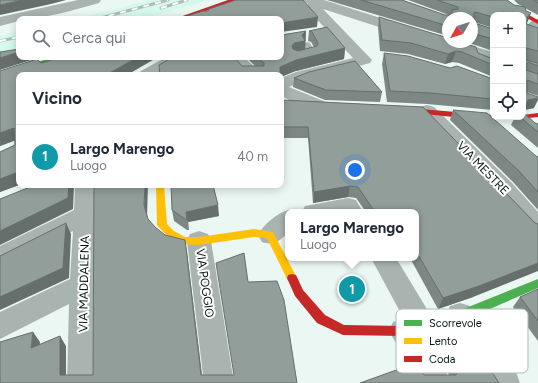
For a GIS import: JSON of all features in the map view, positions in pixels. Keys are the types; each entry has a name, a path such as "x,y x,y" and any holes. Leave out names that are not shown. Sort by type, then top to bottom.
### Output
{"street":[{"path":"42,0 65,8"},
{"path":"22,16 65,8 94,0"},
{"path":"199,16 234,0"},
{"path":"504,0 534,28"},
{"path":"284,83 302,76 372,59 336,30 314,8 316,1 418,35"},
{"path":"0,22 16,18"},
{"path":"301,40 336,30"},
{"path":"439,41 486,56"},
{"path":"0,77 51,60"},
{"path":"152,72 173,60"},
{"path":"237,60 251,72"},
{"path":"284,91 323,106"},
{"path":"297,106 323,106"},
{"path":"390,109 427,111 490,118"},
{"name":"VIA MESTRE","path":"427,111 504,189 538,226"},
{"path":"492,120 511,137"},
{"path":"519,120 534,121"},
{"name":"VIA MADDALENA","path":"82,383 86,188"},
{"name":"VIA POGGIO","path":"160,188 162,225 171,234 184,241 199,241 219,383"},
{"path":"330,209 348,206 350,209"},
{"path":"0,257 85,216"},
{"path":"199,241 254,233 270,235 285,222"},
{"path":"270,235 298,293 321,319 344,330 396,328"},
{"path":"384,261 404,309"},
{"path":"475,309 538,283"},
{"path":"0,326 83,285"},
{"path":"429,373 434,383"},
{"path":"498,373 505,383"}],"lane":[{"path":"297,57 312,54 301,40"},
{"path":"486,56 478,60 490,65"}],"shaded area":[{"path":"150,0 210,0 153,16 88,16"},
{"path":"16,32 16,50 0,53 0,36"}],"building":[{"path":"0,0 23,0 0,5"},
{"path":"236,0 303,0 318,17 284,23 284,16 187,16 208,11 209,9"},
{"path":"361,0 402,0 442,14 442,24"},
{"path":"437,0 507,0 514,5 525,7 526,11 531,13 527,17 528,20 526,22 526,12 490,12 490,16 478,12 452,12 452,10 458,9 458,7"},
{"path":"379,17 442,36 442,48 476,48 478,53 490,58 490,64 462,52 456,51 448,54 411,43 382,40"},
{"path":"478,24 490,28 490,38 478,35"},
{"path":"526,24 538,28 538,51 526,48"},
{"path":"327,27 345,48 296,60 280,67 280,72 160,72 159,65 168,60 237,60 242,66 264,66 264,63 260,60 284,60 284,35 306,31 302,35 305,41 294,43 292,46 293,49 298,51 317,46 318,43 312,32 309,31"},
{"path":"16,49 16,53 0,58 0,52"},
{"path":"384,53 408,56 450,68 457,66 490,78 490,99 390,91"},
{"path":"34,60 38,60 41,63 51,60 133,60 111,72 16,72 16,173 0,179 0,152 15,145 14,128 0,133 0,71"},
{"path":"526,60 538,63 538,66 528,62 526,64"},
{"path":"355,61 382,92 326,90 294,78 309,72"},
{"path":"526,70 538,74 538,84 527,80 527,93 538,98 528,100 526,105"},
{"path":"284,100 423,107 535,223 538,224 538,263 443,298 419,256 419,209 373,209 358,187 350,186 314,192 308,127 284,127"},
{"path":"453,110 487,113 490,116 490,120 495,120 538,157 538,192 519,171"},
{"path":"526,115 538,124 538,132 524,120 526,120"},
{"path":"28,188 69,188 68,198 0,231 0,199"},
{"path":"94,188 145,188 144,205 148,219 165,235 185,240 201,375 234,375 216,263 244,253 248,282 277,281 284,300 297,383 0,383 0,342 33,332 31,348 60,336 60,375 93,375"},
{"path":"171,188 214,188 218,205 186,212 187,219 172,210"},
{"path":"66,223 63,268 0,297 0,256"},
{"path":"538,289 538,321 520,297"},
{"path":"396,370 396,373 456,375 457,373 492,373 499,383 360,383"}],"railway":[{"path":"108,16 168,0"},
{"path":"161,8 187,0"},
{"path":"0,41 16,38"}],"traffic: fast":[{"path":"0,77 51,60"},
{"path":"477,309 538,283"}],"traffic: slow":[{"path":"160,188 162,225 171,234 184,241 199,241 254,233 270,235 292,278"}],"traffic: jam":[{"path":"186,16 234,0"},
{"path":"504,0 512,8 538,22"},
{"path":"398,109 485,118 538,115"},
{"path":"292,278 299,293 321,319 343,330 396,331"}],"place":[{"name":"Largo Marengo","path":"352,289"}]}
